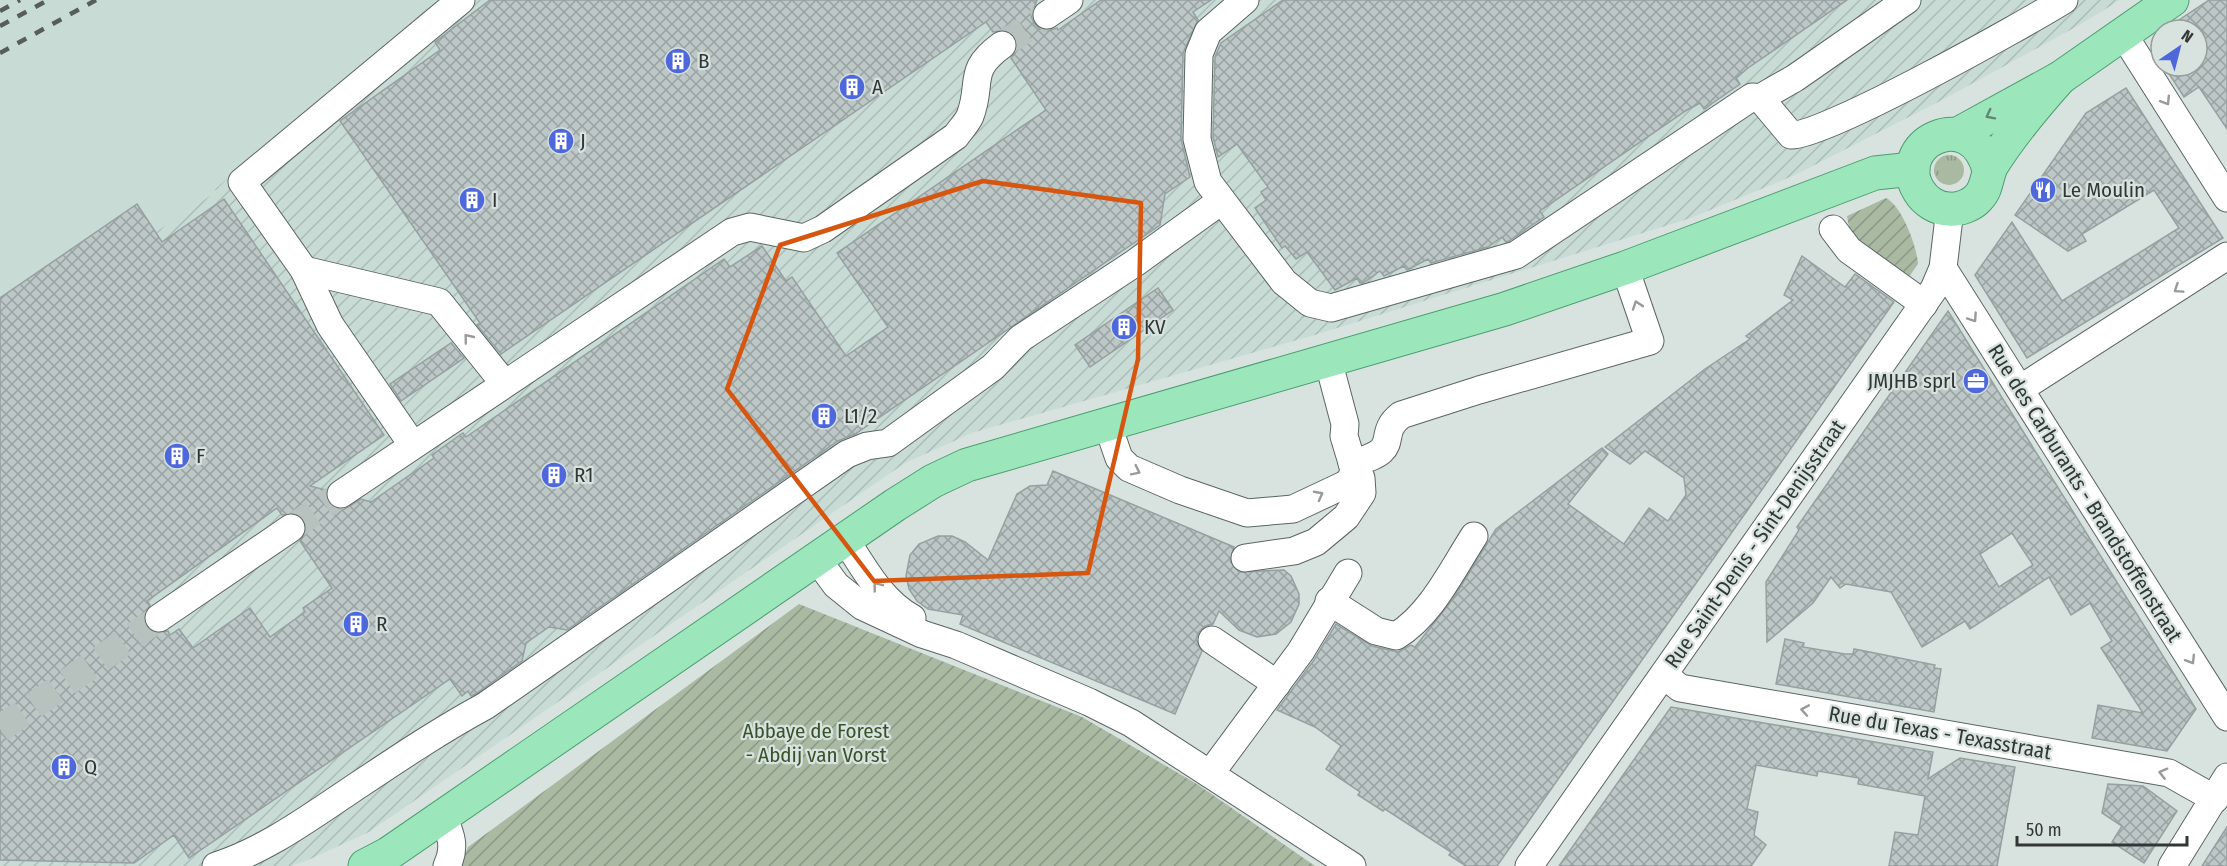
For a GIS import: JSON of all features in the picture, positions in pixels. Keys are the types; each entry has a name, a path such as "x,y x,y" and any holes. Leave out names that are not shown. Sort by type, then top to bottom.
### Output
{"main road":[{"path":"1958,134 1974,141 1984,154 1989,170 1987,186 1978,199 1965,207 1950,210 1935,206 1923,196 1915,184 1913,169 1920,149 1928,141 1937,136 1958,134 2060,78 2172,0"},
{"path":"1989,170 2014,130 2060,78"},
{"path":"365,866 388,854 845,539 933,481 967,465 1504,309 1616,271 1875,174 1913,169"}],"street":[{"path":"412,444 330,325 304,270 242,182 461,0"},
{"path":"1245,0 1208,32 1198,54 1197,139 1208,182 1221,201 1295,292 1321,307 1340,306 1516,255 1569,222 1741,103 1752,97 1760,98 1795,78 1907,0"},
{"path":"1760,98 1791,135 1808,134 1896,91 2064,0"},
{"path":"2123,34 2227,198"},
{"path":"341,494 412,444 732,232 750,227 763,228 787,237 804,238 823,229 956,136 969,118 979,67 988,55 1002,45"},
{"path":"216,866 238,859 288,832 437,732 485,706 847,454 867,446 888,443 993,367 1021,338 1221,201"},
{"name":"Rue Saint-Denis - Sint-Denijsstraat","path":"1529,866 1934,289 1943,268 1950,210"},
{"path":"1833,229 1849,250 1924,304"},
{"path":"2020,389 2227,256"},
{"name":"Rue des Carburants - Brandstoffenstraat","path":"1943,268 2227,717"},
{"path":"304,270 439,302 504,383"},
{"path":"1353,466 1383,451 1393,422 1401,416 1479,390 1641,344 1616,271"},
{"path":"1245,558 1294,551 1316,542 1332,531 1362,493 1361,478 1353,466 1344,436 1345,424 1322,361"},
{"path":"1107,423 1119,458 1129,468 1180,490 1247,513 1293,509 1351,480 1353,466"},
{"path":"159,618 291,528"},
{"path":"1329,601 1376,631 1396,636 1409,628 1429,604 1474,536"},
{"path":"845,539 877,588 898,610 956,645"},
{"path":"817,559 836,585 862,606 922,634 956,645 1110,713 1210,774 1352,866"},
{"path":"1210,774 1301,651 1329,601 1348,573"},
{"path":"1212,640 1277,684"},
{"name":"Rue du Texas - Texasstraat","path":"1664,675 1680,688 2169,773 2221,788"},
{"path":"2172,866 2221,788"},
{"path":"443,816 453,838 453,853 447,866"}],"highlighted area":[{"path":"983,181 1141,203 1138,359 1088,573 874,581 727,389 780,245"}],"shaded area":[{"path":"0,0 437,0 215,189 216,192 156,233 137,204 0,298"},
{"path":"437,0 2120,0 2083,23 1946,98 1795,175 1691,218 1318,334 972,433 905,463 369,832 306,861 290,866 0,866 0,298 137,204 156,232 216,192 215,189"}],"green space":[{"path":"1949,155 1960,159 1964,170 1960,181 1949,185 1938,181 1934,170 1938,159"},
{"path":"1886,198 1898,209 1903,218 1917,257 1918,264 1904,284 1852,244 1847,216"},
{"name":"Abbaye de Forest - Abdij van Vorst","path":"799,604 1082,717 1197,784 1315,866 460,866 468,847"}],"building":[{"path":"490,0 1037,0 1031,16 1040,29 1048,31 1057,28 1058,30 1101,0 1211,0 1193,12 1198,20 1183,53 1181,139 1190,177 1165,194 1160,225 855,434 838,441 567,630 549,627 526,643 522,661 477,693 471,696 468,691 462,696 450,679 189,858 174,835 134,863 0,860 0,298 137,204 162,242 224,199 384,435 310,486 326,490 328,503 343,510 361,499 371,502 434,458 432,455 463,433 466,437 724,259 730,267 762,246 786,281 792,277 846,356 888,327 837,253 1046,110 1011,58 1017,50 1015,36 1007,30 993,32 986,22 501,354 477,325 480,323 340,121 440,50 435,42","holes":["277,508 282,515 297,514 304,520 305,534 300,541 332,588 303,608 305,612 270,637 250,608 193,648 179,629 170,635 168,631 153,632 146,627 143,619 150,605 147,601"]},
{"path":"1283,0 1847,0 1748,68 1736,78 1740,84 1704,109 1700,103 1687,110 1540,211 1544,217 1509,241 1506,242 1502,237 1488,247 1431,263 1428,259 1407,270 1404,266 1384,276 1380,271 1363,283 1360,283 1357,278 1335,290 1307,252 1296,259 1285,246 1282,248 1255,208 1266,200 1261,192 1268,187 1237,144 1218,157 1213,137 1215,57 1221,43"},
{"path":"2209,0 2227,0 2227,129 2199,87 2184,97 2172,78 2209,78 2209,18 2182,18"},
{"path":"2126,88 2223,238 2027,358 1975,275 2012,222 2062,301 2179,228 2154,190 2082,234 2086,241 2068,251 2015,215 2086,113"},
{"path":"1802,256 1845,287 1855,274 1894,302 1497,866 1466,866 1449,855 1451,852 1385,809 1383,811 1358,795 1360,792 1326,769 1341,746 1315,727 1277,710 1314,660 1336,624 1372,646 1398,652 1411,645 1415,647 1453,599 1496,529 1602,448 1608,454 1568,504 1624,544 1649,508 1668,521 1686,495 1684,478 1645,451 1630,464 1605,447 1705,369 1750,339 1746,336 1793,300 1784,295"},
{"name":"KV","path":"1158,288 1173,310 1090,367 1075,345"},
{"path":"1948,311 2196,709 2167,751 2092,738 2098,705 2143,713 2101,648 2112,641 2090,603 2071,615 2049,577 1970,629 1965,621 1922,647 1891,592 1846,584 1840,588 1831,577 1813,603 1767,642 1766,582 1799,530 1797,527","holes":["2012,533 2033,565 1999,587 1980,554"]},
{"path":"451,343 464,358 401,401 390,384"},
{"path":"1053,471 1234,547 1230,561 1239,572 1284,570 1291,576 1299,594 1299,604 1291,622 1276,634 1257,637 1239,630 1219,611 1213,624 1205,626 1196,639 1202,651 1175,714 960,624 963,615 928,609 917,601 909,589 906,576 910,555 919,544 938,536 952,536 965,542 988,560 1017,494 1030,486 1047,485"},
{"path":"1785,639 1804,643 1803,647 1845,654 1853,654 1854,649 1935,665 1934,668 1941,669 1934,712 1776,684"},
{"path":"1671,707 1933,752 1928,779 1960,758 2015,767 1997,866 1889,866 1895,832 1918,835 1925,796 1858,784 1859,778 1818,771 1817,776 1756,765 1747,809 1758,812 1754,835 1766,845 1751,866 1559,866"},
{"path":"2108,784 2143,786 2177,811 2144,863 2112,842 2122,826 2102,813"},
{"path":"2227,827 2227,866 2202,866"}],"tunnel":[{"path":"1002,45 1047,15"},
{"path":"291,528 341,494"},
{"path":"0,729 159,618"}],"railway":[{"path":"0,11 20,0"},
{"path":"0,26 48,0"},
{"path":"0,53 96,0"}],"place":[{"name":"B","path":"678,61"},
{"name":"A","path":"852,87"},
{"name":"J","path":"561,141"},
{"name":"Le Moulin","path":"2043,190"},
{"name":"I","path":"472,200"},
{"name":"KV","path":"1124,327"},
{"name":"JMJHB sprl","path":"1976,381"},
{"name":"L1/2","path":"824,416"},
{"name":"F","path":"177,456"},
{"name":"R1","path":"554,475"},
{"name":"R","path":"356,624"},
{"name":"Q","path":"64,767"}]}
